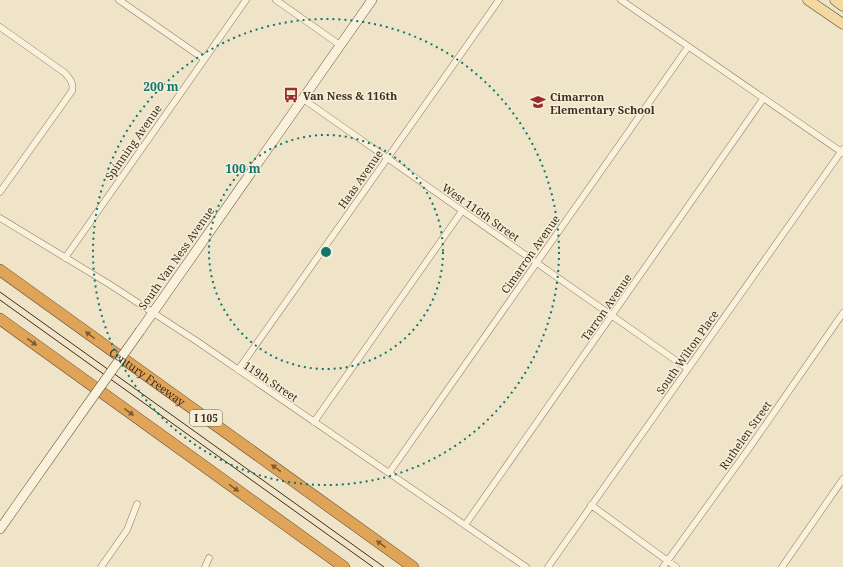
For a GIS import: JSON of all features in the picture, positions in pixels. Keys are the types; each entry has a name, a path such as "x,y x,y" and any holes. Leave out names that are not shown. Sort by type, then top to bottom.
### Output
{"highway":[{"name":"Century Freeway","path":"0,270 413,567"},
{"path":"0,319 344,567"}],"main road":[{"name":"South Van Ness Avenue","path":"0,529 372,0"},
{"path":"808,0 843,24"},
{"path":"835,0 843,6"}],"street":[{"path":"119,0 204,59"},
{"name":"Spinning Avenue","path":"66,258 246,0"},
{"path":"276,0 340,45"},
{"name":"Haas Avenue","path":"238,370 499,0"},
{"path":"621,0 763,100 842,151"},
{"path":"0,26 65,73 73,85 72,91 0,192"},
{"name":"Cimarron Avenue","path":"389,473 688,48"},
{"name":"West 116th Street","path":"303,99 688,369"},
{"name":"Tarron Avenue","path":"464,525 763,100"},
{"name":"South Wilton Place","path":"548,567 842,151"},
{"path":"314,422 462,211"},
{"name":"119th Street","path":"0,218 66,258 238,370 526,567"},
{"name":"Ruthelen Street","path":"663,567 750,447 843,314"},
{"path":"782,567 843,479"},
{"path":"101,567 127,530 137,504"},
{"path":"591,505 676,567"},
{"path":"205,567 209,558"}],"tram line":[{"path":"0,292 384,567"},
{"path":"0,300 373,567"}],"place":[{"name":"Van Ness & 116th","path":"291,95"},
{"name":"Cimarron Elementary School","path":"538,102"}]}
